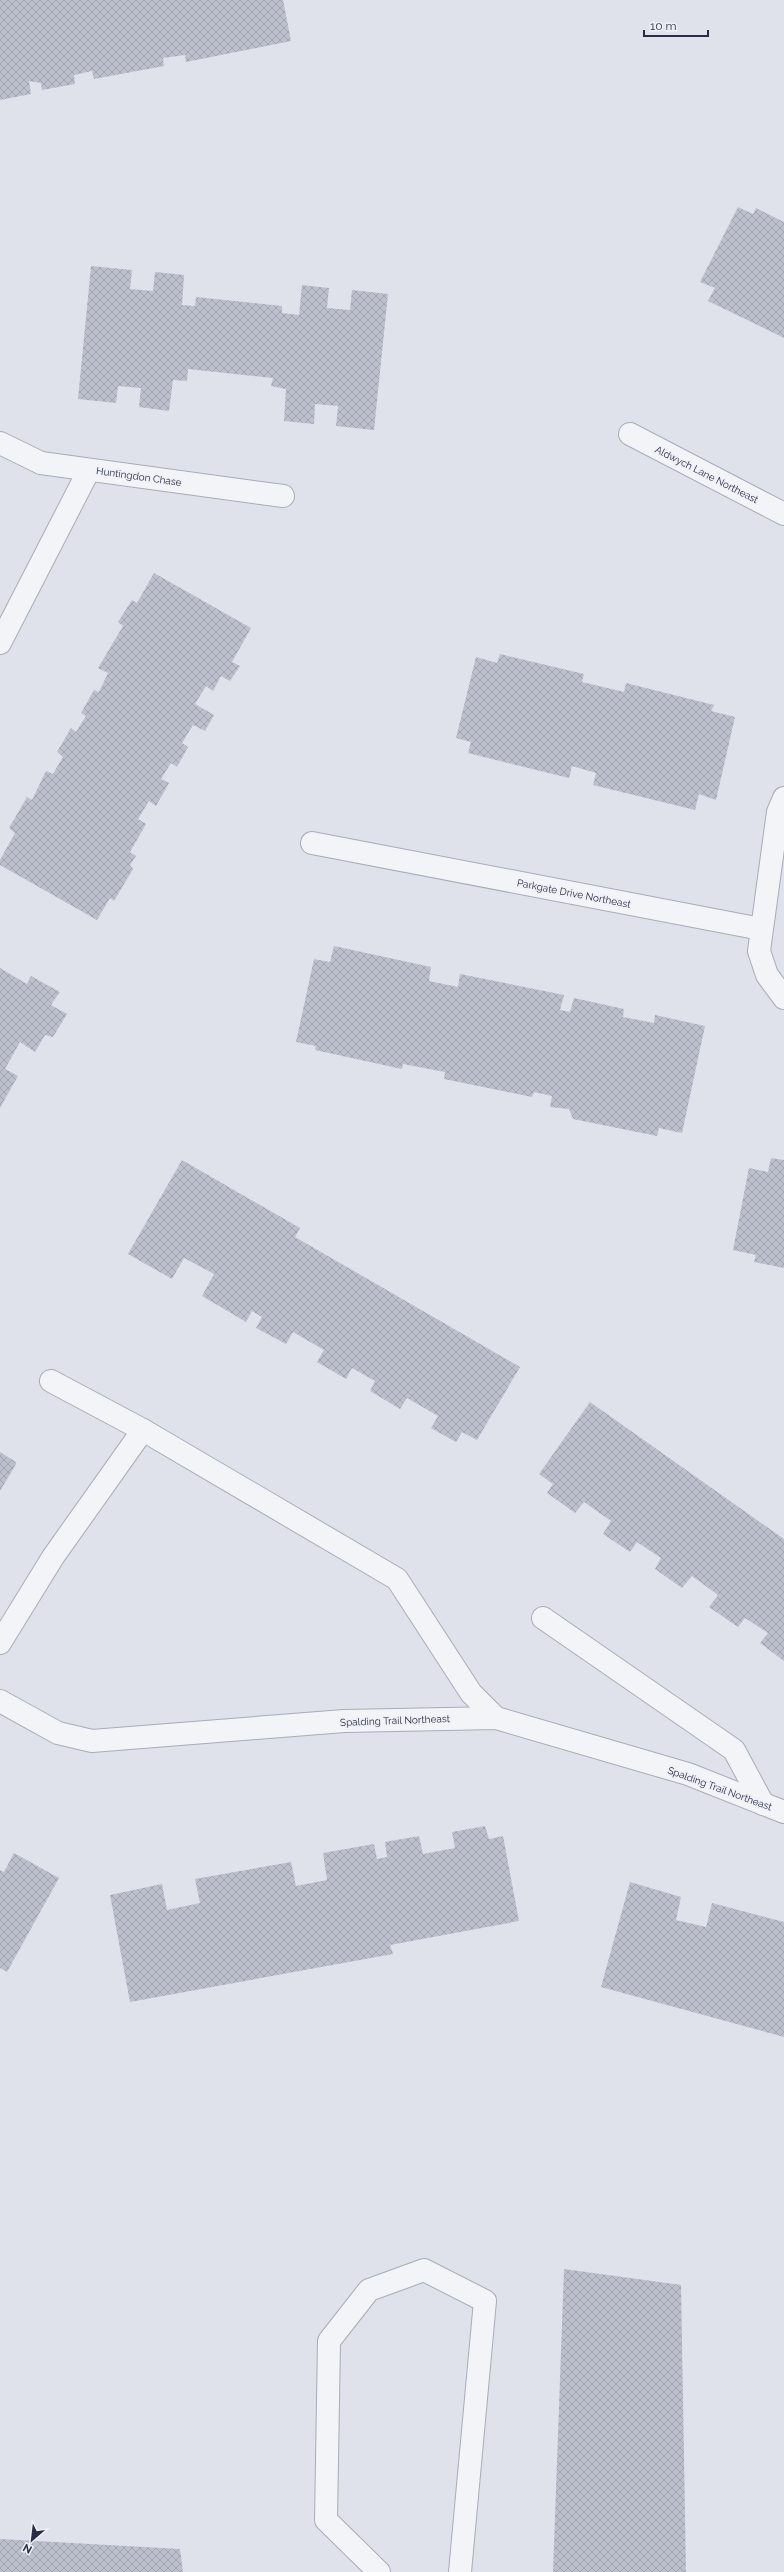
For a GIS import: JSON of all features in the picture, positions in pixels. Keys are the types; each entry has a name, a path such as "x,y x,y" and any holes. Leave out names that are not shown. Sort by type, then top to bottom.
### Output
{"street":[{"name":"Aldwych Lane Northeast","path":"630,434 784,514"},
{"name":"Huntingdon Chase","path":"0,443 41,463 283,496"},
{"path":"0,643 90,470"},
{"path":"784,798 778,812 759,951 767,975 784,998"},
{"name":"Parkgate Drive Northeast","path":"312,843 761,929"},
{"path":"51,1381 143,1430 397,1579 471,1693 496,1718"},
{"path":"0,1643 53,1557 143,1430"},
{"path":"543,1618 734,1750 763,1804"},
{"name":"Spalding Trail Northeast","path":"0,1701 58,1733 92,1741 344,1721 496,1718 688,1774 784,1812"},
{"path":"379,2572 326,2520 329,2341 369,2290 424,2270 485,2301 460,2572"}],"building":[{"path":"0,0 283,0 291,41 186,62 185,55 163,58 164,66 94,79 92,71 74,75 75,84 42,90 41,83 29,81 31,94 0,100"},
{"path":"738,207 753,214 756,208 784,222 784,338 708,301 715,288 700,282"},
{"path":"91,266 132,270 130,289 153,291 155,272 184,275 182,305 195,306 196,297 282,306 282,313 299,315 302,285 329,288 327,308 350,310 352,290 388,294 374,430 336,426 338,406 315,404 314,424 284,421 286,389 271,386 273,378 188,369 187,381 173,380 169,411 139,407 141,388 118,386 116,403 78,399"},
{"path":"154,573 251,628 232,662 240,666 230,681 221,676 213,691 206,686 195,704 214,715 205,731 193,725 182,743 188,747 177,767 171,763 161,779 169,783 156,806 149,801 138,819 146,824 130,852 136,856 130,865 133,869 114,901 110,898 97,920 0,865 0,860 15,833 9,828 27,797 32,800 46,771 53,774 63,757 57,752 71,728 76,732 86,716 81,713 94,690 99,692 108,673 98,668 123,626 118,622 132,600 137,603"},
{"path":"500,654 584,674 582,682 624,692 626,683 714,705 711,711 735,717 716,800 699,794 695,810 593,785 596,773 572,766 569,778 468,753 471,742 456,738 476,657 497,663"},
{"path":"334,946 431,967 429,981 458,987 460,974 564,995 560,1010 570,1012 574,998 624,1009 623,1017 654,1023 655,1015 705,1026 682,1133 659,1128 657,1136 573,1119 569,1109 550,1107 552,1096 534,1092 532,1097 444,1079 445,1072 403,1064 402,1069 315,1050 316,1046 296,1042 314,959 330,962"},
{"path":"0,968 27,984 31,976 60,992 51,1005 67,1014 53,1037 45,1035 35,1052 20,1042 5,1069 18,1076 0,1108"},
{"path":"771,1158 784,1160 784,1268 754,1262 756,1255 733,1250 749,1168 768,1172"},
{"path":"182,1160 300,1228 295,1237 520,1367 477,1440 462,1432 456,1442 431,1428 438,1416 407,1398 400,1409 370,1391 375,1381 352,1368 346,1379 317,1362 324,1350 293,1332 286,1344 256,1328 262,1317 252,1311 246,1322 202,1296 214,1274 184,1258 172,1279 128,1254"},
{"path":"590,1402 784,1539 784,1661 760,1643 768,1633 745,1618 738,1627 709,1607 718,1595 692,1576 682,1588 655,1569 661,1558 637,1542 630,1552 603,1534 611,1521 584,1502 575,1513 547,1493 553,1484 539,1474"},
{"path":"0,1452 16,1462 0,1491"},
{"path":"485,1826 489,1839 503,1836 519,1921 390,1945 393,1954 130,2002 110,1895 162,1884 167,1910 200,1903 195,1879 291,1862 296,1886 327,1880 323,1853 374,1844 377,1859 387,1857 385,1842 419,1836 423,1854 455,1848 452,1832"},
{"path":"14,1853 59,1878 7,1972 0,1968 0,1870 4,1872"},
{"path":"630,1882 681,1897 676,1920 706,1927 712,1903 784,1922 784,2037 601,1987"},
{"path":"564,2269 681,2285 686,2572 553,2572"},
{"path":"0,2539 180,2549 183,2572 0,2572"}]}
